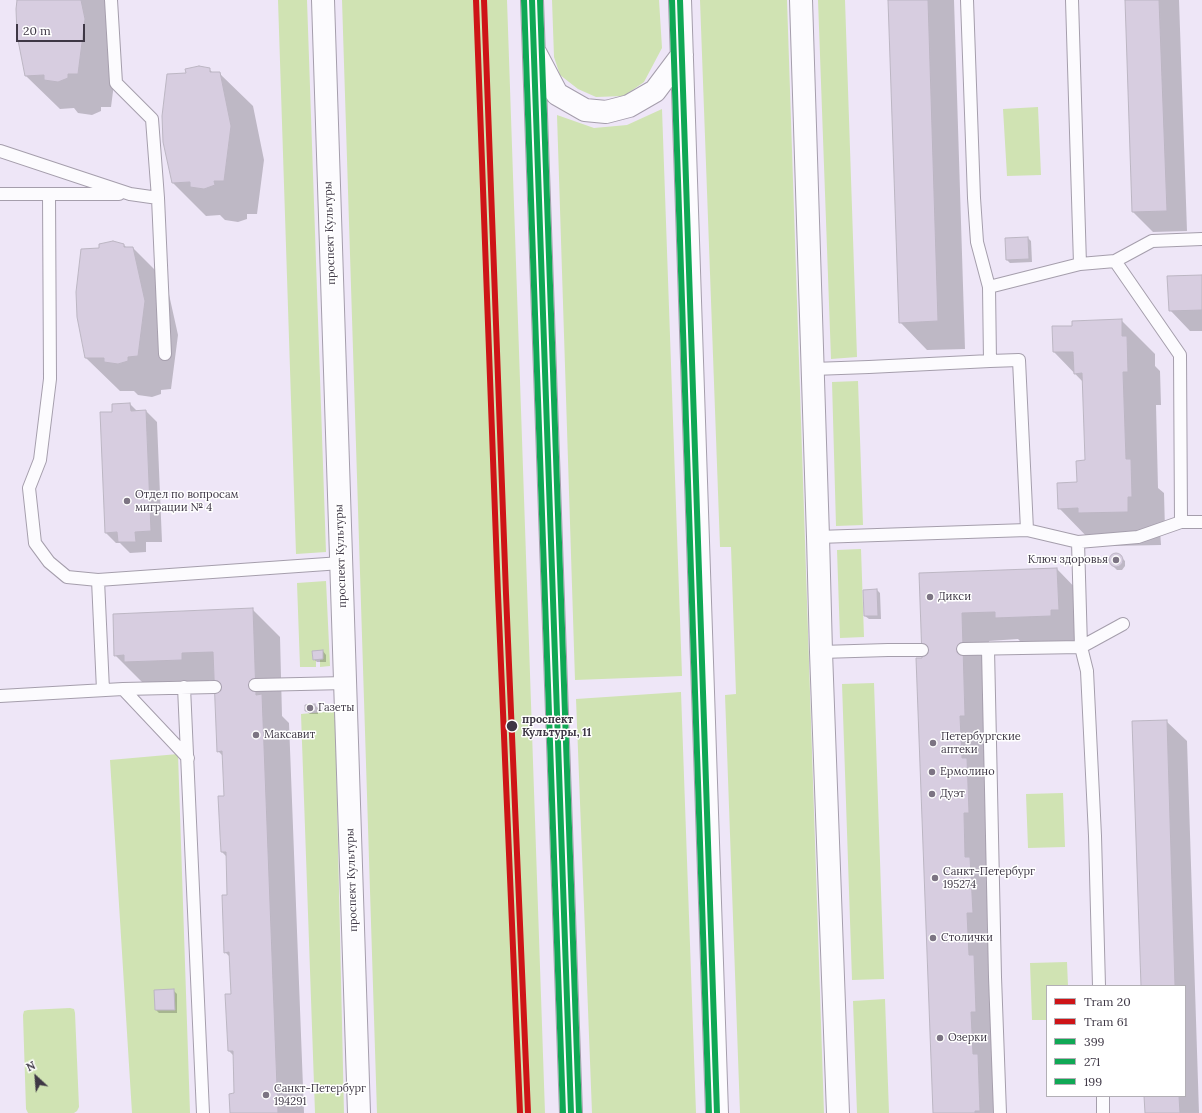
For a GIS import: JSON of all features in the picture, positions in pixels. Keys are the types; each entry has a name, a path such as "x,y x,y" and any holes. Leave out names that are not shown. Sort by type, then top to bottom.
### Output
{"main road":[{"name":"проспект Культуры","path":"322,0 360,1113"},
{"path":"532,0 571,1113"},
{"path":"680,0 717,1113"},
{"path":"801,0 821,652 838,1113"},
{"path":"534,50 557,94 584,110 606,112 629,106 655,90 682,55"}],"lane":[{"path":"111,0 116,83 152,119 158,198 165,354"},
{"path":"967,0 975,212 978,242 989,287 990,361"},
{"path":"1072,0 1080,264"},
{"path":"0,151 130,194"},
{"path":"0,194 130,194 158,198"},
{"path":"49,194 50,379 40,460 29,488 35,543 50,562 66,577 98,580 341,562"},
{"path":"989,287 1080,264 1115,261 1152,241 1202,239"},
{"path":"1115,261 1180,355 1181,522"},
{"path":"813,369 1019,360 1027,530"},
{"path":"818,538 1027,530 1078,542 1138,537 1181,522 1202,522"},
{"path":"1078,542 1081,647 1087,671 1095,836 1099,985"},
{"path":"98,580 102,690"},
{"path":"963,649 1081,647 1123,624"},
{"path":"988,649 995,977 1000,1113"},
{"path":"821,652 922,650"},
{"path":"255,685 346,683"},
{"path":"184,687 203,1113"},
{"path":"0,696 123,689 215,687"},
{"path":"123,689 188,758"},
{"path":"1103,1097 1103,1113"}],"green space":[{"path":"278,0 307,0 326,552 296,554"},
{"path":"342,0 507,0 545,1113 377,1113"},
{"path":"552,0 659,0 662,48 644,82 624,96 596,97 578,89 560,75 554,57"},
{"path":"700,0 787,0 824,1113 740,1113 725,695 736,694 731,547 720,547"},
{"path":"818,0 845,0 857,357 831,359"},
{"path":"1038,107 1041,175 1007,176 1003,109"},
{"path":"662,109 682,676 575,680 557,115 594,128 627,125"},
{"path":"858,381 863,525 836,526 832,382"},
{"path":"861,549 864,637 840,638 837,550"},
{"path":"326,581 330,666 320,667 320,659 323,659 323,651 312,651 313,659 316,659 316,667 300,667 297,583"},
{"path":"874,683 884,979 852,980 842,684"},
{"path":"681,692 696,1113 592,1113 576,699"},
{"path":"335,711 344,1113 315,1113 301,714"},
{"path":"178,754 190,1113 132,1113 110,760"},
{"path":"1063,793 1065,847 1028,848 1026,794"},
{"path":"1067,962 1068,985 1046,985 1046,1020 1032,1020 1030,963"},
{"path":"885,999 889,1113 857,1113 853,1001"},
{"path":"74,1009 75,1013 79,1107 74,1113 28,1113 26,1109 24,1011"}],"building":[{"path":"17,0 81,0 85,19 78,74 68,74 68,78 58,82 44,80 44,75 25,76 17,35"},
{"path":"888,0 928,0 938,321 899,323"},
{"path":"1125,0 1159,0 1167,211 1132,212"},
{"path":"199,66 210,68 210,72 220,72 231,126 224,181 214,181 215,185 204,189 190,187 190,182 172,183 163,142 162,116 167,74 186,73 185,69"},
{"path":"1028,237 1029,259 1006,260 1005,238"},
{"path":"113,241 124,244 124,247 133,247 145,301 138,356 128,357 128,361 118,364 104,362 104,358 85,358 77,317 76,292 81,249 99,248 99,244"},
{"path":"1202,275 1202,310 1169,311 1167,276"},
{"path":"1122,319 1122,336 1127,336 1128,372 1123,372 1126,459 1131,459 1132,497 1128,497 1128,512 1078,513 1078,508 1058,509 1057,483 1077,482 1076,461 1085,460 1082,373 1074,374 1073,352 1053,352 1052,326 1072,326 1072,321"},
{"name":"Отдел по вопросам миграции № 4","path":"130,403 131,411 146,410 151,531 135,532 136,542 118,542 117,532 105,533 100,412 112,412 112,404"},
{"name":"Ключ здоровья","path":"1116,553 1121,555 1123,560 1121,565 1116,567 1111,565 1109,560 1111,555"},
{"path":"1057,568 1059,610 1051,610 1051,616 995,618 995,612 962,613 965,716 960,716 962,758 967,758 969,813 964,813 965,857 970,857 973,913 967,913 969,955 974,955 976,1012 971,1012 973,1054 978,1054 980,1111 975,1111 975,1113 933,1113 916,658 922,658 919,573"},
{"path":"877,589 878,616 864,616 863,590"},
{"path":"253,608 256,695 262,694 278,1113 230,1113 229,1094 234,1093 233,1051 228,1051 225,994 231,994 229,952 224,953 222,895 227,895 226,852 221,852 218,796 224,796 222,751 217,752 213,652 182,653 182,660 124,662 124,655 114,656 113,614"},
{"path":"323,650 323,659 313,660 312,651"},
{"name":"Газеты","path":"315,704 316,711 305,711 305,705"},
{"path":"1167,720 1175,985 1141,985 1132,721"},
{"path":"174,989 175,1010 155,1010 154,990"},
{"path":"1144,1097 1179,1097 1180,1113 1145,1113"}],"tram line":[{"name":"61","path":"476,0 498,594 520,1113"},
{"name":"20","path":"484,0 506,594 528,1113"}],"transit line":[{"name":"271","path":"524,0 563,1113"},
{"name":"399","path":"532,0 571,1113"},
{"name":"199","path":"540,0 579,1113"},
{"name":"271","path":"672,0 709,1113"},
{"name":"399","path":"680,0 717,1113"}],"place":[{"name":"Отдел по вопросам миграции № 4","path":"127,501"},
{"name":"Ключ здоровья","path":"1116,560"},
{"name":"Дикси","path":"930,597"},
{"name":"Газеты","path":"310,708"},
{"name":"проспект Культуры, 11","path":"512,726"},
{"name":"Максавит","path":"256,735"},
{"name":"Петербургские аптеки","path":"933,743"},
{"name":"Ермолино","path":"932,772"},
{"name":"Дуэт","path":"932,794"},
{"name":"Санкт-Петербург 195274","path":"935,878"},
{"name":"Столички","path":"933,938"},
{"name":"Озерки","path":"940,1038"},
{"name":"Санкт-Петербург 194291","path":"266,1095"}]}
